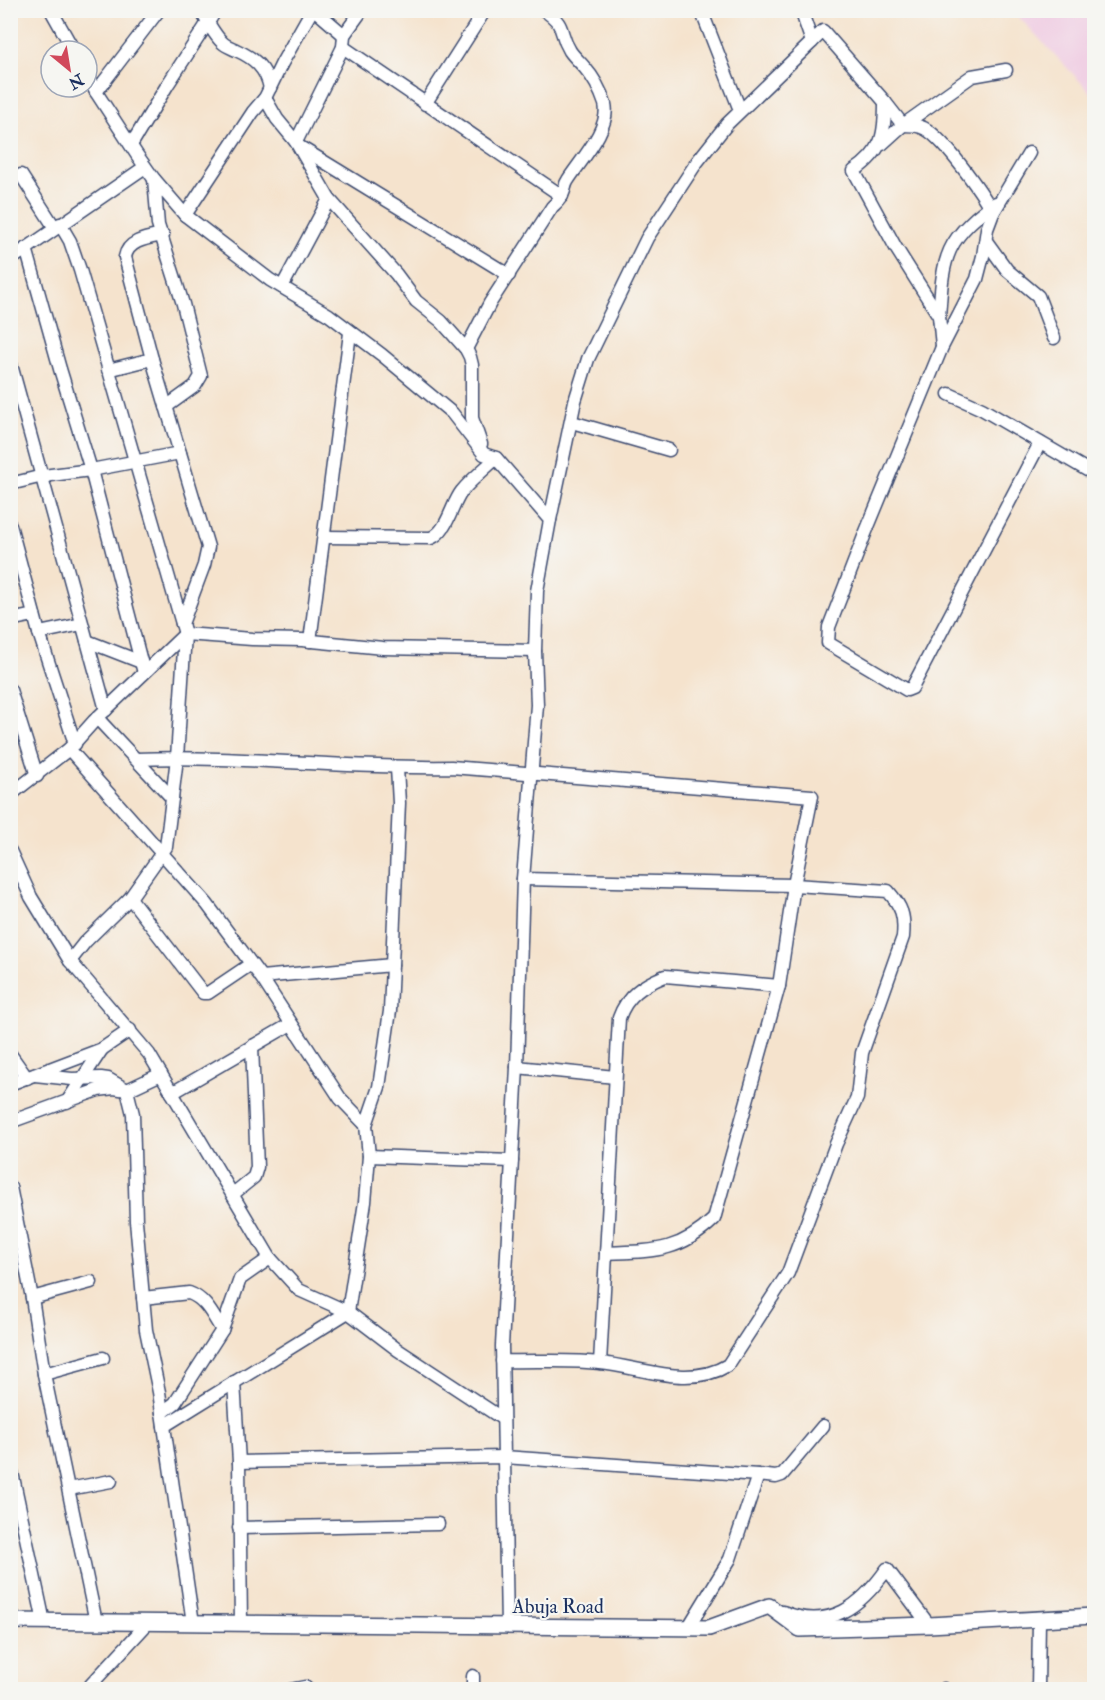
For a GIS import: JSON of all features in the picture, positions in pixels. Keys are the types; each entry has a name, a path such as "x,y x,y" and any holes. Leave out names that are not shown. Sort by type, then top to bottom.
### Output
{"main road":[{"name":"Abuja Road","path":"10,1621 710,1628 769,1606"},
{"path":"769,1606 800,1629 1095,1616"}],"street":[{"path":"51,10 67,39"},
{"path":"99,88 159,10"},
{"path":"201,10 224,44 262,66 268,75 268,93 278,119 297,144 329,199 396,274 416,301 441,321 466,349 471,357 472,365 472,418 490,456"},
{"path":"131,145 216,10"},
{"path":"185,215 268,93 313,10 344,41 425,104 562,196"},
{"path":"297,144 344,41 362,10"},
{"path":"425,104 485,10"},
{"path":"466,349 490,303 552,207 562,196 567,182 602,126 605,105 588,70 563,39 562,27 544,10"},
{"path":"701,10 740,110"},
{"path":"801,10 812,42"},
{"path":"507,1627 502,1361 517,1067 523,879 537,705 535,651 537,591 575,401 588,359 647,238 697,162 740,110 823,31 903,125 923,127 935,136 994,207"},
{"path":"939,316 896,248 854,171 867,162 881,145 903,125 972,76 1006,70"},
{"path":"99,97 154,179 185,215 270,280 329,315 452,413 550,520"},
{"path":"881,145 885,125 885,102"},
{"path":"297,144 509,275"},
{"path":"1029,153 994,207 977,279 942,347 849,575 829,627 828,643 907,690 912,688 1040,443"},
{"path":"10,260 146,167"},
{"path":"21,175 70,241 183,629"},
{"path":"154,179 158,225 163,235 201,376 195,386 166,407"},
{"path":"282,287 329,199"},
{"path":"942,347 939,316 946,260 950,249 976,218 994,207"},
{"path":"70,961 85,942 130,898 164,853 168,841 177,758 183,629 208,547 152,359 125,257 128,248 138,241 163,235"},
{"path":"986,241 1007,270 1038,296 1053,338"},
{"path":"26,248 91,470 143,668"},
{"path":"310,640 350,333"},
{"path":"108,370 152,359"},
{"path":"12,368 87,642 101,714 136,759 172,798"},
{"path":"949,394 982,409 1095,474"},
{"path":"572,422 669,450"},
{"path":"10,484 43,476 135,463 180,453"},
{"path":"324,537 431,538 437,535 443,527 462,492 490,456"},
{"path":"10,525 72,747 207,904 261,977 340,1098 366,1125"},
{"path":"10,620 34,615"},
{"path":"39,633 82,624"},
{"path":"10,795 72,747 143,668 183,629 383,648 535,651"},
{"path":"87,642 143,668"},
{"path":"10,690 37,776"},
{"path":"136,759 177,758 397,768 451,767 812,796 794,885 779,986 714,1219 701,1232 683,1243 655,1251 606,1253"},
{"path":"164,1426 348,1312 364,1213 369,1156 366,1125 379,1087 390,1011 399,803 397,768"},
{"path":"10,851 15,872 70,961 149,1054 270,1258 299,1290 348,1312 398,1350 503,1419"},
{"path":"502,1361 600,1362 673,1376 716,1372 728,1365 788,1273 836,1144 857,1098 862,1053 903,937 905,922 899,903 888,891 794,885 523,879"},
{"path":"130,898 203,993 208,993 251,964"},
{"path":"261,977 392,965"},
{"path":"600,1362 615,1077 619,1018 623,1004 647,984 665,976 779,986"},
{"path":"172,1093 291,1024"},
{"path":"10,1084 102,1048 130,1030"},
{"path":"233,1194 254,1177 257,1167 252,1046"},
{"path":"67,1102 102,1048"},
{"path":"10,1054 31,1076 108,1079 127,1090 133,1114 136,1221 146,1330 162,1413 193,1623"},
{"path":"517,1067 615,1077"},
{"path":"10,1122 98,1090 114,1088 127,1090 161,1074"},
{"path":"369,1156 512,1161"},
{"path":"10,1187 44,1374 96,1622"},
{"path":"162,1413 175,1403 222,1330 240,1279 270,1258"},
{"path":"32,1298 91,1282"},
{"path":"143,1298 189,1293 196,1295 205,1303 222,1330"},
{"path":"44,1374 103,1358"},
{"path":"234,1382 239,1462 241,1623"},
{"path":"239,1462 504,1457 776,1477 782,1475 823,1426"},
{"path":"10,1463 44,1622"},
{"path":"688,1628 730,1559 758,1475"},
{"path":"69,1489 111,1481"},
{"path":"239,1528 438,1524"},
{"path":"769,1606 797,1618 824,1618 850,1609 871,1591 887,1569 929,1625"},
{"path":"1038,1689 1039,1619"},
{"path":"88,1689 148,1623"},
{"path":"473,1676 473,1689"},
{"path":"290,1689 305,1687 308,1689"}],"shaded area":[{"path":"1013,11 1094,11 1094,96"}]}
